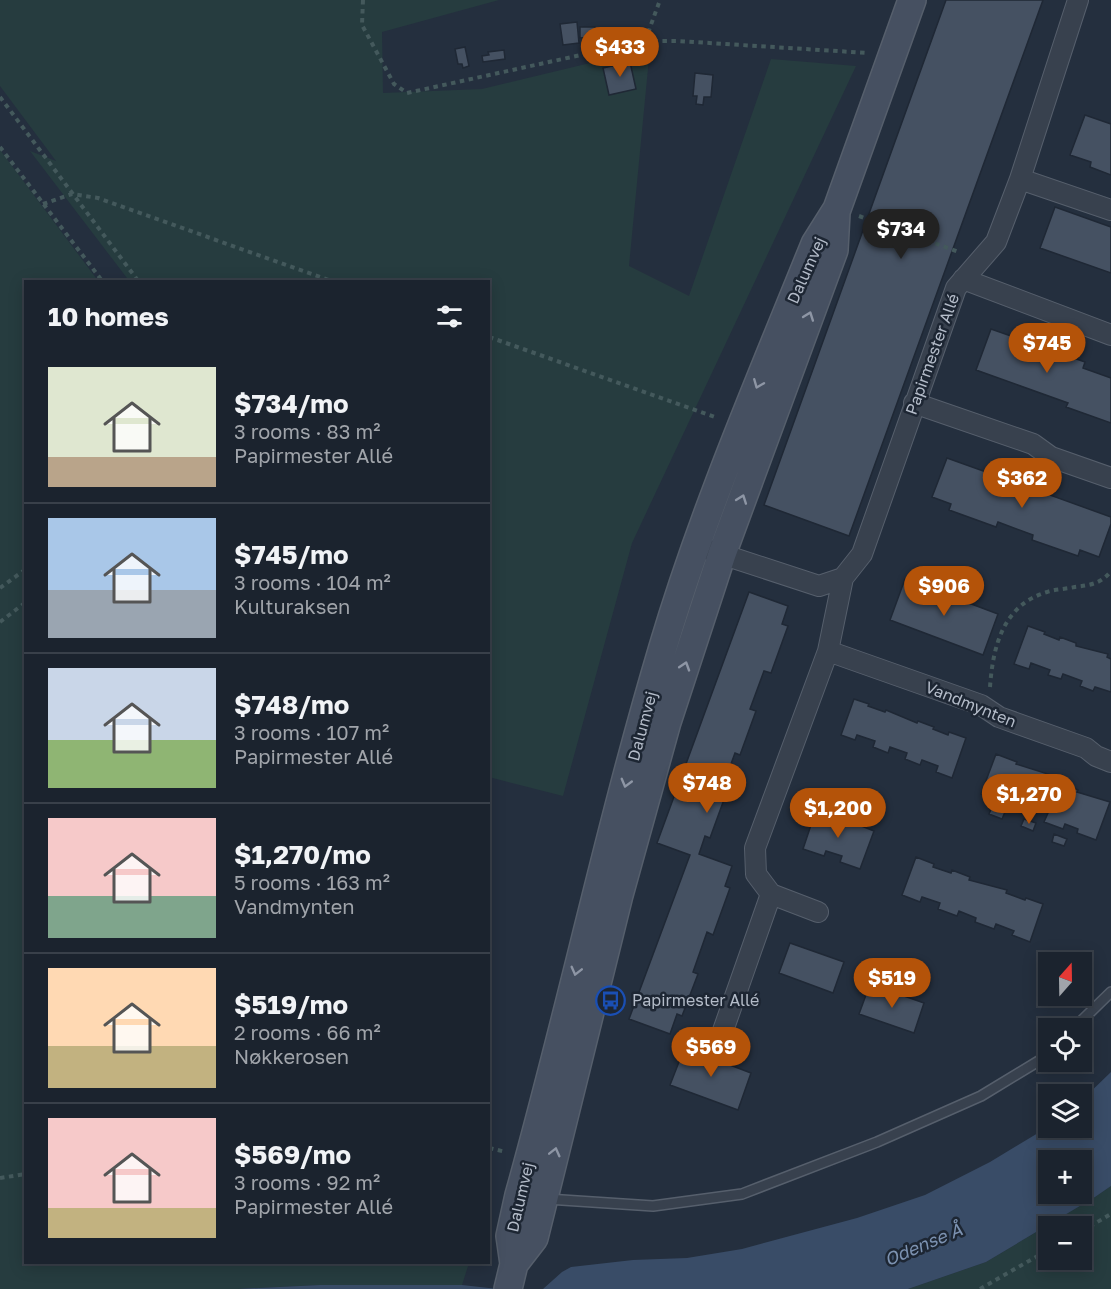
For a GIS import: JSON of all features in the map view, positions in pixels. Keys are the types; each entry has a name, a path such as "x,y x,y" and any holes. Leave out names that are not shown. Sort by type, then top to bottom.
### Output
{"street":[{"name":"Dalumvej","path":"511,1276 534,1238 531,1197 600,879 663,649 696,544 741,426 815,244 837,209 912,0"},
{"name":"Papirmester Allé","path":"771,894 756,874 755,848 828,651 843,578 862,554 956,288 996,242 1020,178 1078,0"},
{"path":"1020,178 1111,210"},
{"name":"Dalumvej","path":"531,1197 667,722 722,554 834,250 837,209"},
{"path":"963,279 1111,335"},
{"path":"914,403 1033,444 1051,458 1111,478"},
{"path":"696,544 819,586 843,578"},
{"name":"Vandmynten","path":"828,651 981,705 999,717 1086,748 1096,756 1111,762"},
{"path":"719,1042 771,894 818,912"}],"lane":[{"path":"1084,1018 1111,992"},
{"path":"531,1197 653,1206 742,1194 877,1142 981,1096 1038,1061"}],"path":[{"path":"363,0 362,25 394,84 407,93 645,41 678,41 892,55"},
{"path":"645,41 660,0"},
{"path":"0,98 137,280"},
{"path":"0,147 101,280"},
{"path":"43,204 72,194 98,198 328,280"},
{"path":"837,209 980,259"},
{"path":"490,337 741,426"},
{"path":"0,588 24,570"},
{"path":"987,709 996,647 1007,620 1016,608 1047,592 1098,584 1111,571"},
{"path":"0,622 24,604"},
{"path":"0,1178 24,1174"},
{"path":"1092,1225 1111,1214"},
{"path":"980,1289 1038,1256"}],"green space":[{"path":"0,0 499,0 382,32 383,93 482,89 640,51 649,58 629,266 689,296 771,59 856,66 632,543 563,796 490,777 490,280 128,280 30,151 56,161 0,86"},
{"path":"0,150 98,280 24,280 24,1264 469,1264 462,1285 320,1285 238,1289 0,1289"},
{"path":"1111,1186 1111,1289 908,1289 986,1262 1038,1231 1038,1270 1092,1270 1092,1216 1063,1216 1083,1204 1092,1204 1092,1199"}],"water":[{"name":"Odense Å","path":"1111,1072 1111,1186 1092,1199 1092,1150 1038,1150 1038,1204 1083,1204 1063,1216 1038,1216 1038,1231 986,1262 908,1289 543,1289 571,1267 633,1260 687,1258 742,1249 857,1218 925,1195 990,1162 1038,1133 1038,1138 1092,1138 1092,1090"},
{"path":"320,1285 462,1285 498,1289 238,1289"}],"building":[{"path":"946,0 1043,0 849,536 764,505"},
{"path":"577,22 579,43 563,45 560,24"},
{"path":"580,27 595,27 596,37 580,38"},
{"path":"465,47 469,66 463,68 462,64 458,64 455,49"},
{"path":"504,50 505,59 483,62 482,56 489,55 488,52"},
{"path":"630,62 636,89 609,95 603,68"},
{"path":"695,73 713,75 711,97 704,97 703,105 696,104 697,96 693,96"},
{"path":"1085,115 1111,124 1111,175 1090,167 1091,162 1070,155"},
{"path":"1055,207 1111,227 1111,273 1040,248"},
{"path":"991,329 1085,362 1083,368 1111,378 1111,423 1066,407 1068,403 976,370"},
{"path":"947,458 1111,517 1111,524 1099,557 1080,550 1078,556 1032,540 1033,535 998,522 996,527 949,510 951,504 932,497"},
{"path":"905,579 998,614 983,655 890,620"},
{"path":"749,592 788,606 782,624 788,626 771,673 764,671 750,709 756,711 740,755 735,753 721,791 726,794 710,838 705,836 699,854 732,866 725,886 730,888 713,935 707,932 693,972 698,974 682,1016 677,1014 670,1034 629,1019 690,855 657,843"},
{"path":"1028,626 1059,640 1060,637 1076,643 1076,646 1108,654 1107,657 1111,659 1111,692 1095,687 1093,691 1080,686 1082,681 1063,674 1061,679 1048,675 1050,670 1031,663 1029,669 1014,664"},
{"path":"854,699 885,712 886,710 917,723 918,721 934,727 933,729 948,735 949,732 966,738 952,778 936,772 938,766 922,760 920,765 905,759 907,753 890,747 888,753 873,747 875,741 857,735 855,740 841,735"},
{"path":"996,754 1017,762 1016,764 1048,774 1062,781 1061,784 1078,790 1077,792 1110,802 1096,840 1077,833 1078,829 1065,824 1063,829 1044,822 1048,813 1036,809 1034,814 1014,807 1016,801 1003,797 1002,801 981,794"},
{"path":"992,807 1005,812 1002,819 989,814"},
{"path":"816,810 853,826 854,823 874,831 860,869 840,862 842,856 826,851 824,856 803,849"},
{"path":"1024,819 1036,823 1033,831 1021,826"},
{"path":"1054,834 1067,839 1064,846 1052,842"},
{"path":"916,857 934,864 933,867 951,873 952,870 970,877 969,880 1007,890 1006,893 1043,904 1030,942 1012,935 1014,931 996,924 994,929 975,922 976,918 959,911 957,916 938,909 940,903 922,897 920,902 902,895"},
{"path":"790,943 844,962 833,993 779,973"},
{"path":"870,984 924,1003 914,1033 859,1014"},
{"path":"684,1049 703,1056 705,1050 732,1060 730,1065 751,1073 738,1110 670,1085"}],"place":[{"name":"Papirmester Allé","path":"611,1000"}]}
